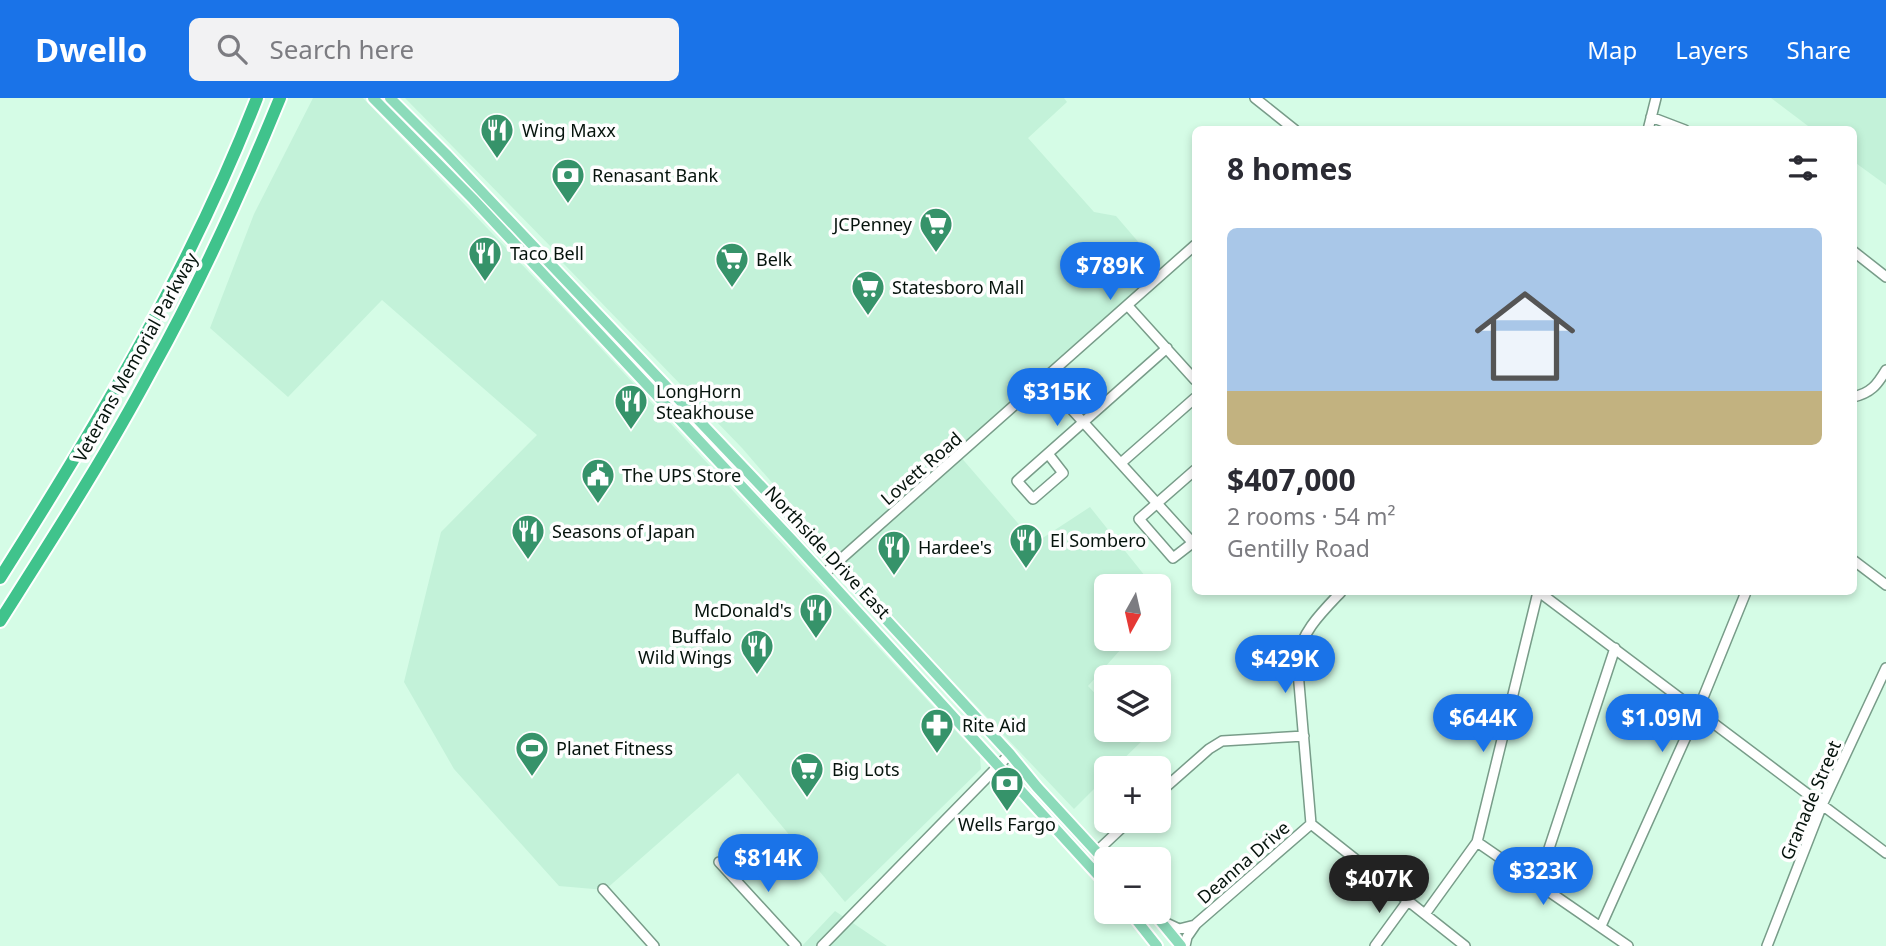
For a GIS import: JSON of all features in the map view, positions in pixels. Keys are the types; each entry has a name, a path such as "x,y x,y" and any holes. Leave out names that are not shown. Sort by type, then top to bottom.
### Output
{"highway":[{"name":"Veterans Memorial Parkway","path":"0,578 74,461 148,329 208,211 257,98"},
{"name":"Veterans Memorial Parkway","path":"0,621 151,372 198,281 280,98"},
{"path":"236,200 244,193 287,98"}],"main road":[{"name":"Northside Drive East","path":"373,98 473,199 824,574 1094,871"},
{"name":"Northside Drive East","path":"395,101 835,564 1094,850"},
{"path":"1140,924 1157,946"},
{"path":"1163,924 1183,946"}],"street":[{"path":"1255,98 1290,126"},
{"path":"1649,126 1656,98"},
{"path":"1651,117 1675,126"},
{"name":"Lovett Road","path":"824,574 1192,248"},
{"path":"1857,254 1886,277"},
{"path":"1128,306 1192,377"},
{"path":"1049,455 1063,472 1033,499 1017,481 1167,348"},
{"path":"1857,396 1876,387 1886,370"},
{"path":"1045,380 1192,540"},
{"path":"1121,463 1192,401"},
{"path":"1192,473 1139,519 1173,558 1192,544"},
{"path":"1857,563 1886,585"},
{"path":"1338,595 1304,634 1298,648 1311,824 1465,946"},
{"path":"1425,914 1477,842 1538,595"},
{"path":"1543,595 1886,853"},
{"path":"1601,926 1698,710 1745,595"},
{"path":"1537,885 1615,648"},
{"name":"Granade Street","path":"1767,946 1822,805 1886,668"},
{"path":"1171,783 1209,749 1223,741 1304,736"},
{"path":"822,946 1010,754"},
{"name":"Deanna Drive","path":"1183,946 1196,925 1311,824"},
{"path":"1101,847 1116,833"},
{"path":"1477,842 1628,946"},
{"path":"719,862 796,946"},
{"path":"603,889 654,946"},
{"path":"1375,946 1407,902"},
{"name":"Deanna Drive","path":"1170,924 1179,929 1196,925"}],"shaded area":[{"path":"313,98 363,98 570,315 980,757 981,769 845,902 738,773 605,890 559,886 454,769 404,682 441,532 537,435 382,300 288,397 210,328 254,214"},
{"path":"405,98 1064,98 1067,102 1028,138 1094,212 1116,216 1165,273 959,455 1035,543 1090,507 1143,574 1094,574 1094,651 1119,651 1107,665 1094,665 1094,679 1088,686 1094,692 1094,742 1141,742 1126,756 1094,756 1094,789 1074,809 852,575 742,448 562,262 554,250"},
{"path":"1771,98 1886,98 1886,185 1857,164 1857,126 1808,126"},
{"path":"835,911 887,946 802,946"}],"place":[{"name":"Wing Maxx","path":"497,160"},
{"name":"Renasant Bank","path":"568,205"},
{"name":"JCPenney","path":"936,254"},
{"name":"Taco Bell","path":"485,283"},
{"name":"Belk","path":"732,289"},
{"name":"Statesboro Mall","path":"868,317"},
{"name":"LongHorn Steakhouse","path":"631,431"},
{"name":"The UPS Store","path":"598,505"},
{"name":"Seasons of Japan","path":"528,561"},
{"name":"El Sombero","path":"1026,570"},
{"name":"Hardee's","path":"894,577"},
{"name":"McDonald's","path":"816,640"},
{"name":"Buffalo Wild Wings","path":"757,676"},
{"name":"Rite Aid","path":"937,755"},
{"name":"Planet Fitness","path":"532,778"},
{"name":"Big Lots","path":"807,799"},
{"name":"Wells Fargo","path":"1007,813"}]}
